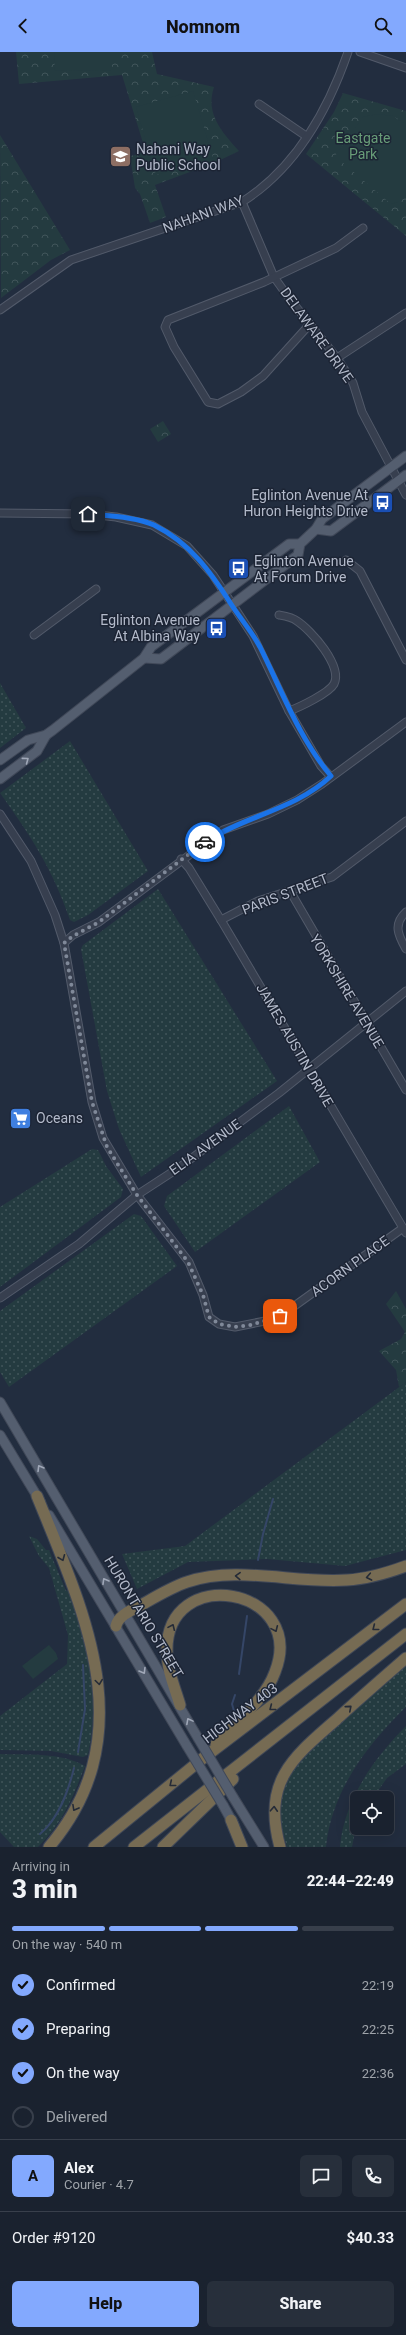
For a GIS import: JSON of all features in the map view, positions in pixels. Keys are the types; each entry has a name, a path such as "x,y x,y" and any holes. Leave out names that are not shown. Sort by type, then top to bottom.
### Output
{"highway":[{"path":"37,1496 74,1586 87,1624 100,1695 98,1742 88,1777 74,1810 49,1847"},
{"path":"116,1626 119,1619 125,1614 177,1586 205,1577 238,1576 306,1581 349,1580 376,1576 406,1566"},
{"path":"180,1705 166,1653 169,1634 176,1619 195,1602 216,1595 234,1595 258,1606 270,1620 278,1636 279,1654 276,1671 260,1696 202,1759"},
{"name":"HIGHWAY 403","path":"94,1847 202,1759 406,1604"},
{"path":"134,1847 406,1634"},
{"path":"280,1847 274,1825 274,1805 278,1787 286,1769 302,1750 406,1658"},
{"path":"163,1847 234,1777 244,1762"},
{"path":"232,1820 242,1847"}],"main road":[{"path":"144,658 161,659 298,555 300,544 316,529 322,519 406,456"},
{"path":"316,529 331,531 406,474"},
{"path":"0,779 37,751 46,735 144,658 151,647 289,544 300,544"},
{"path":"0,760 28,740 46,735"},
{"name":"HURONTARIO STREET","path":"0,1402 264,1847"},
{"name":"HURONTARIO STREET","path":"0,1435 188,1746 247,1847"}],"street":[{"name":"NAHANI WAY","path":"0,310 71,260 242,202 277,176 306,136 331,97 348,52"},
{"path":"360,52 406,68"},
{"path":"259,104 306,136"},
{"name":"DELAWARE DRIVE","path":"242,202 274,277 338,358 353,382 362,412 406,495"},
{"path":"310,324 263,376 241,392 218,404 208,402 165,327 168,320 242,292 336,248 363,228"},
{"path":"338,358 406,313"},
{"path":"0,513 88,514 116,517 152,525 192,551 224,592 259,646 290,711 321,766 331,776"},
{"path":"346,560 360,571 406,660"},
{"path":"34,635 96,589"},
{"path":"279,615 296,620 313,635 324,648 336,673 334,683 331,688 290,711"},
{"path":"64,943 73,936 99,922 223,830 268,814 297,800 406,722"},
{"name":"ACORN PLACE","path":"0,814 23,846 36,869 51,903 64,943 95,1118 107,1147 137,1195 188,1262 203,1295 209,1317 219,1324 227,1326 251,1325 280,1316 404,1230"},
{"name":"PARIS STREET","path":"221,920 258,902 332,877 406,821"},
{"name":"JAMES AUSTIN DRIVE","path":"182,859 221,920 404,1230"},
{"name":"YORKSHIRE AVENUE","path":"290,891 406,1090"},
{"path":"406,912 400,918 397,929 406,948"},
{"name":"ELIA AVENUE","path":"0,1298 79,1244 137,1195 180,1167 279,1093 406,991"}],"green space":[{"path":"16,52 152,52 157,74 214,87 212,97 213,114 221,130 239,151 214,163 155,185 166,217 150,223 140,194 135,188 130,156 140,154 144,146 122,75 19,84"},
{"path":"54,52 112,52 112,70 55,71"},
{"path":"193,91 213,158 156,175 136,107"},
{"name":"Eastgate Park","path":"343,93 406,111 406,236 306,154 334,112"},
{"path":"377,114 393,116 406,125 406,193 398,202 391,204 335,156 363,117"},
{"path":"0,135 70,250 51,260 1,298"},
{"path":"163,421 171,434 158,442 150,429"},
{"path":"0,683 26,728 0,748"},
{"path":"70,741 148,871 88,915 74,922 70,920 56,885 40,854 0,793"},
{"path":"158,889 277,1081 141,1177 119,1129 107,1091 81,949 83,945"},
{"path":"289,1106 320,1162 195,1252 164,1206 167,1196"},
{"path":"92,1149 98,1150 106,1166 123,1189 121,1197 0,1287 0,1207"},
{"path":"134,1214 141,1216 177,1266 9,1387 0,1372 0,1311"},
{"path":"396,1291 406,1309 406,1382 399,1387 396,1370 379,1351 401,1339 405,1332 386,1304"},
{"path":"406,1382 406,1550 345,1566 267,1559 188,1562 137,1589 122,1554 185,1546"},
{"path":"29,1536 37,1539 46,1550 49,1550 66,1591 70,1589 87,1651 93,1712 92,1733 88,1755 83,1757 51,1751 0,1750 0,1716 67,1664 68,1635 49,1568 39,1556"},
{"path":"49,1645 56,1653 58,1659 33,1679 22,1666"},
{"path":"406,1665 406,1707 378,1737 354,1770 336,1806 326,1847 287,1847 280,1820 280,1800 290,1777 302,1760 336,1724"},
{"path":"406,1726 406,1764 387,1778 378,1791 357,1791 372,1766 394,1738"},
{"path":"0,1754 55,1756 65,1758 85,1766 61,1819 47,1838 38,1847 14,1847 0,1832"},
{"path":"350,1807 350,1835 354,1835 352,1847 340,1847 343,1830"}],"waterway":[{"path":"258,1560 263,1534 273,1499"},
{"path":"239,1674 247,1616"},
{"path":"78,1752 85,1709 83,1665"},
{"path":"234,1711 232,1704 235,1695"},
{"path":"40,1834 47,1828 58,1812 69,1786 74,1768"}],"way so far":[{"path":"205,842 99,922 73,936 64,943 95,1118 107,1147 137,1195 166,1230 188,1262 203,1295 205,1309 209,1317 219,1324 235,1327 251,1325 280,1316"}],"place":[{"name":"Nahani Way Public School","path":"120,157"},
{"name":"Eglinton Avenue At Huron Heights Drive","path":"383,503"},
{"name":"Eglinton Avenue At Forum Drive","path":"238,569"},
{"name":"Eglinton Avenue At Albina Way","path":"216,628"},
{"name":"Oceans","path":"21,1118"}],"route":[{"path":"88,514 116,517 152,525 181,542 197,555 216,580 253,636 290,711 321,766 331,776 322,784 297,800 268,814 223,830 205,842"}]}
